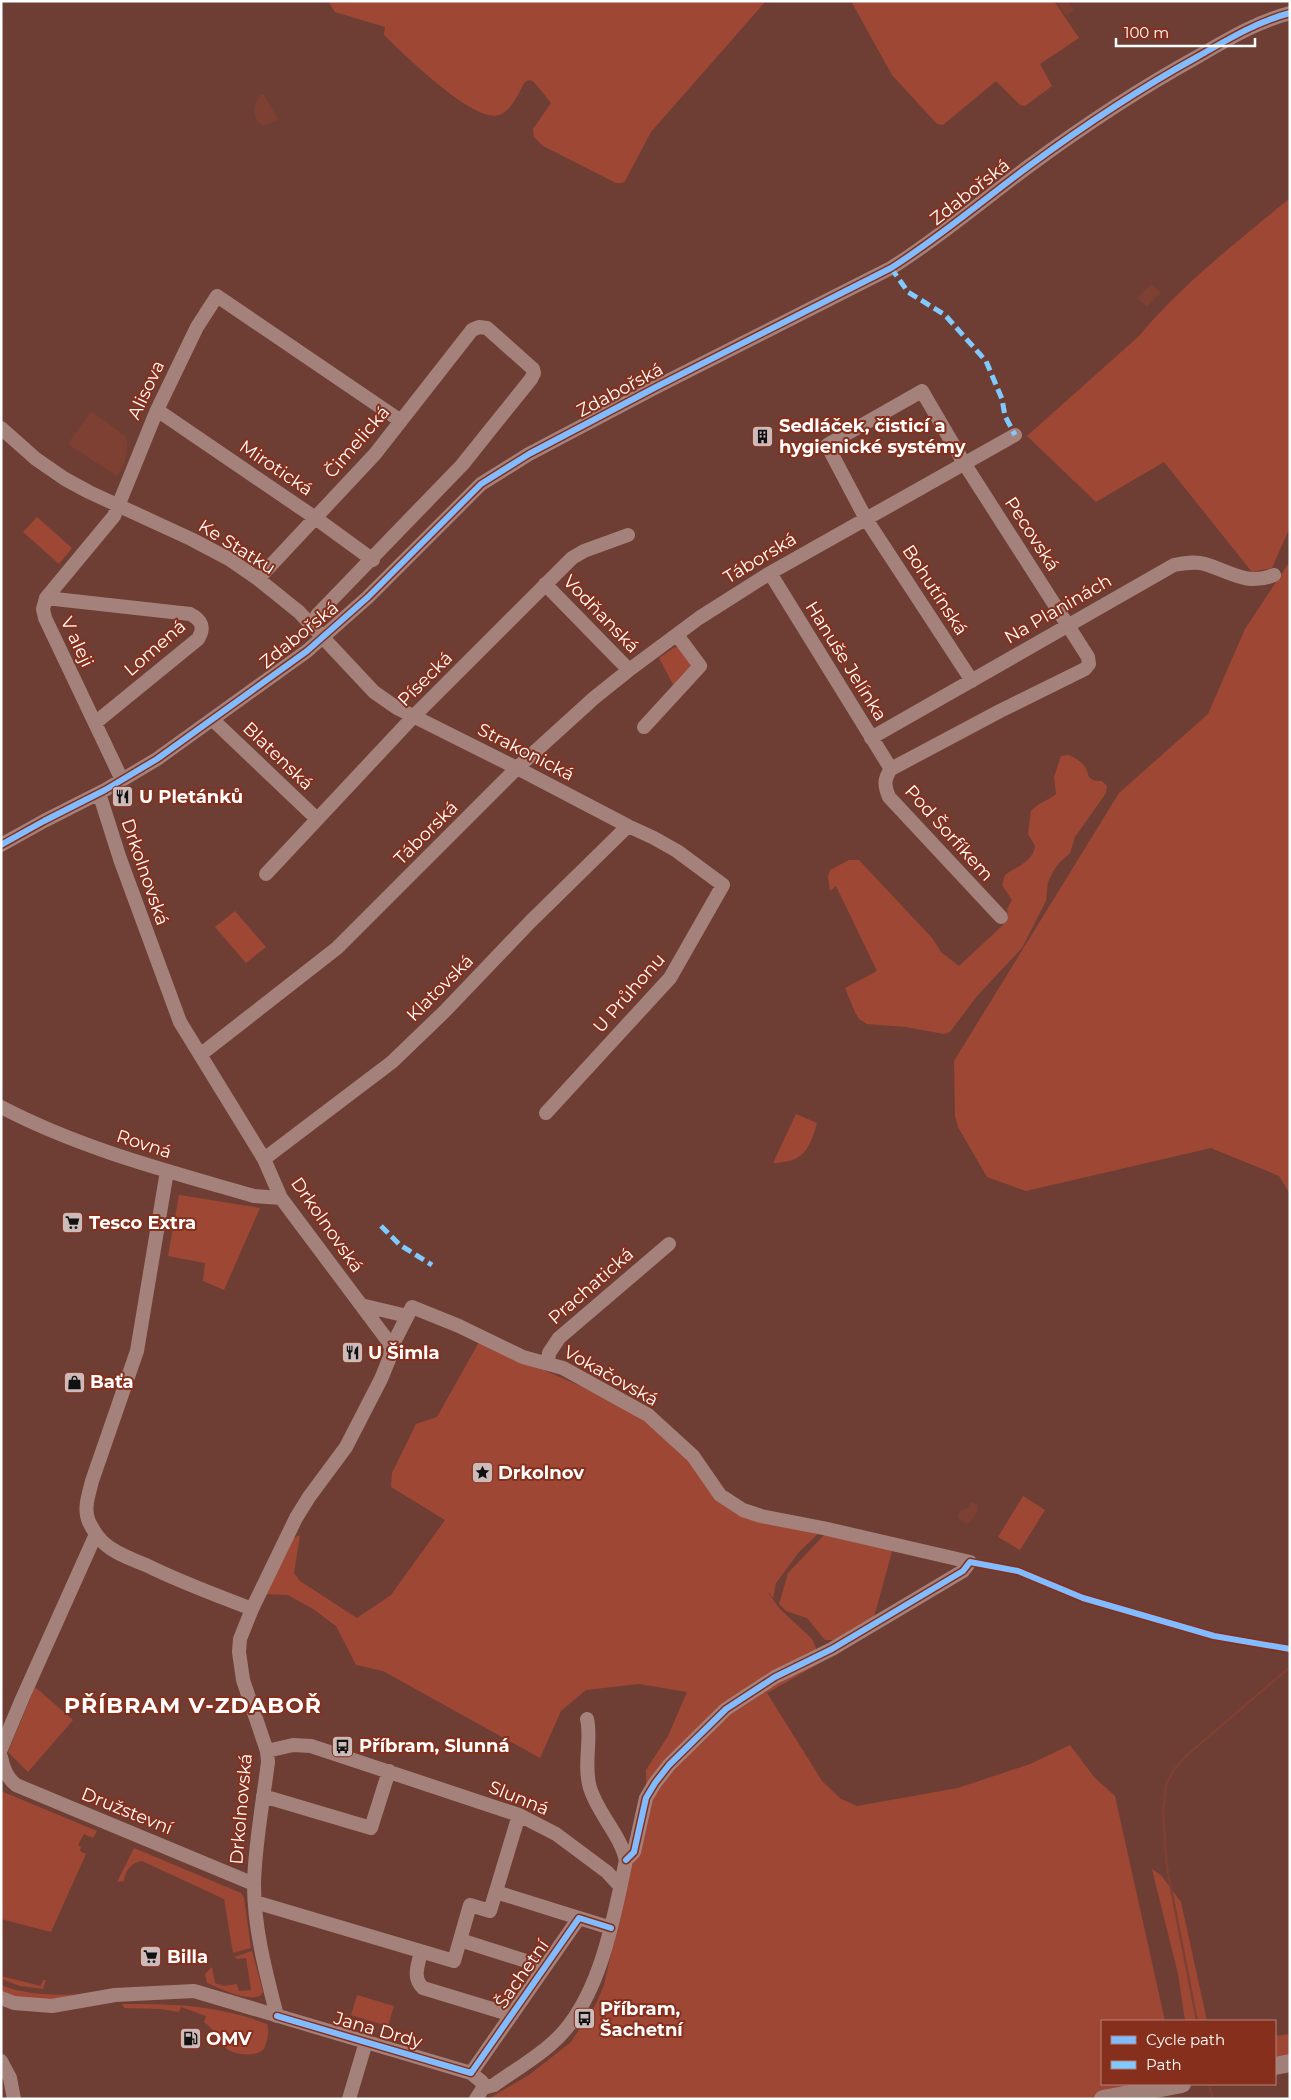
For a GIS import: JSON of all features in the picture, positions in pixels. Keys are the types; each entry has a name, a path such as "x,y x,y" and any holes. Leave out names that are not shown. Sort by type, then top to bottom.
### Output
{"main road":[{"path":"1276,2066 1290,2063"},
{"path":"1103,2099 1177,2085"}],"street":[{"name":"Zdabořská","path":"1,845 99,793 157,759 322,639 368,597 481,484 529,454 891,268 926,245 1030,165 1137,92 1240,33 1274,17 1290,13"},
{"name":"Alisova","path":"119,505 157,410 197,327 218,296 401,421"},
{"name":"Zdabořská","path":"317,615 373,560 462,465 531,379 534,373 532,369 487,328 479,326"},
{"name":"Čimelická","path":"258,579 375,454 472,330 479,326"},
{"path":"866,519 827,445 922,391 964,463"},
{"name":"Mirotická","path":"157,410 314,517 373,560"},
{"name":"Ke Statku","path":"1,428 36,459 65,479 230,559 299,612 322,639"},
{"name":"Táborská","path":"200,1055 337,948 517,768 594,698 629,670 677,635 770,573 1015,435"},
{"name":"Pecovská","path":"891,769 1000,711 1085,669 1089,664 1088,656 964,463"},
{"path":"46,598 114,516 119,505"},
{"name":"Bohutínská","path":"866,519 972,681"},
{"name":"Písecká","path":"266,874 413,717 572,558 584,551 628,535"},
{"name":"Na Planinách","path":"872,738 1174,565 1189,562 1205,564 1240,578 1261,580 1274,575"},
{"name":"Hanuše Jelínka","path":"770,573 891,769"},
{"name":"Vodňanská","path":"545,584 629,670"},
{"name":"Lomená","path":"46,598 190,614 198,618 202,625 202,632 198,639 95,723"},
{"name":"V aleji","path":"46,598 43,609 45,618 122,780"},
{"path":"644,727 700,666 677,635"},
{"name":"Strakonická","path":"322,639 374,692 413,717 654,838 677,851 722,886"},
{"name":"Blatenská","path":"213,720 317,819"},
{"name":"Pod Šorfíkem","path":"891,769 886,776 884,785 889,797 1001,918"},
{"name":"Drkolnovská","path":"99,793 120,859 180,1022 264,1159 281,1198 388,1341 391,1348 387,1367 346,1447 296,1518 252,1609 240,1639 240,1665 267,1751 268,1762 254,1884 261,1949 277,2016"},
{"name":"Klatovská","path":"264,1159 392,1062 628,826"},
{"name":"U Průhonu","path":"546,1113 670,978 722,886"},
{"name":"Rovná","path":"1,1107 48,1130 167,1171 254,1196 281,1198"},
{"path":"167,1171 137,1351 88,1498 87,1517 96,1534 116,1552 252,1609"},
{"name":"Prachatická","path":"548,1363 549,1354 559,1338 669,1244"},
{"name":"Vokačovská","path":"361,1305 409,1312 459,1326 523,1358 563,1368 648,1415 693,1456 720,1495 729,1502 761,1516 823,1528 970,1562 963,1571 832,1649 775,1676 726,1710 669,1765 655,1782 646,1798 634,1852 626,1860"},
{"path":"391,1348 409,1312"},
{"path":"1,1748 96,1534"},
{"path":"480,2094 494,2086 551,2044 576,2015 596,1975 610,1928 626,1860 624,1850 596,1804 590,1786 587,1771 587,1719"},
{"name":"Slunná","path":"267,1751 293,1745 311,1746 519,1815 556,1834 608,1872 619,1885"},
{"name":"Družstevní","path":"1,1757 4,1770 11,1782 16,1785 254,1884"},
{"path":"263,1796 371,1828 389,1771"},
{"path":"255,1902 454,1961 470,1905 490,1910 519,1815"},
{"path":"496,1892 610,1928"},
{"name":"Šachetní","path":"471,2073 579,1918"},
{"path":"460,1940 545,1967"},
{"name":"Šachetní","path":"421,1952 416,1975 418,1983 424,1988 512,2015"},
{"name":"Jana Drdy","path":"1,1998 14,2003 52,2006 115,1995 194,1991 471,2073"},
{"path":"349,2099 366,2042"},
{"path":"1,2061 10,2078 14,2099"},
{"path":"471,2073 482,2082 480,2094"}],"shaded area":[{"path":"328,1 766,1 651,132 625,181 616,183 543,146 534,137 533,129 551,103 534,82 529,80 525,82 511,106 504,113 488,115 474,109 441,87 384,35 385,27 335,12"},
{"path":"851,1 1054,1 1079,38 1040,64 1052,86 1025,106 1020,105 996,81 943,125 937,124 892,75"},
{"path":"1056,1 1068,1 1074,10 1066,16"},
{"path":"261,95 264,95 279,120 263,126 259,123 254,111"},
{"path":"1290,198 1290,527 1272,568 1252,572 1164,462 1096,502 1027,436 1139,336 1192,281"},
{"path":"1151,284 1161,292 1147,307 1137,298"},
{"path":"90,413 94,413 126,437 126,457 123,467 117,476 69,445 69,442"},
{"path":"37,517 72,548 59,564 23,532"},
{"path":"1290,561 1290,1194 1279,1176 1211,1148 1026,1191 987,1177 958,1127 955,1116 954,1061 1119,793 1208,714 1245,629"},
{"path":"675,647 681,648 694,664 675,688 659,658"},
{"path":"1069,755 1083,764 1090,778 1102,781 1107,786 1106,793 1075,837 1070,853 1054,870 1048,882 1046,901 1022,948 977,996 950,1032 944,1034 906,1027 867,1024 859,1019 845,988 877,971 836,886 830,891 828,877 830,870 849,860 859,860 933,939 941,952 959,966 1002,926 1008,918 1007,909 1012,900 1002,885 1005,875 1028,860 1034,851 1035,846 1028,834 1031,811 1056,794 1054,777 1061,756"},
{"path":"235,911 266,947 246,963 215,927"},
{"path":"796,1114 817,1123 808,1147 804,1153 792,1160 773,1163"},
{"path":"179,1195 260,1208 224,1290 203,1281 205,1263 168,1256"},
{"path":"479,1342 617,1402 671,1440 720,1495 820,1532 799,1552 776,1583 773,1598 766,1590 779,1608 812,1639 822,1662 767,1693 822,1781 841,1799 857,1806 958,1788 1030,1764 1070,1745 1094,1777 1115,1796 1165,2020 1101,2020 1101,2085 1160,2085 1084,2099 488,2099 529,2075 571,2042 596,2004 604,1985 646,1798 646,1770 668,1736 687,1692 639,1684 586,1690 561,1711 540,1758 383,1671 356,1665 336,1626 313,1609 288,1595 263,1594 287,1541 300,1535 294,1573 300,1581 357,1618 391,1595 445,1520 391,1487 392,1473 416,1424 437,1417"},
{"path":"1023,1496 1045,1510 1020,1550 998,1537"},
{"path":"971,1502 978,1505 978,1508 975,1516 966,1524 958,1515 961,1510 967,1509"},
{"path":"826,1533 893,1548 874,1617 840,1640 825,1640 807,1618 786,1611 779,1604 788,1573"},
{"path":"35,1687 73,1720 28,1772 8,1752"},
{"path":"1,1791 97,1831 93,1838 84,1834 78,1845 81,1847 80,1851 86,1854 51,1932 1,1919"},
{"path":"134,1848 241,1893 244,1898 251,1948 233,1953 224,1899 142,1861 135,1863 129,1868 124,1881 117,1882"},
{"path":"1152,1869 1161,1875 1181,1902 1207,2020 1185,2020 1178,1974"},
{"path":"252,1951 263,1992 260,1996 240,1996 207,1983 205,1974 212,1967 215,1983 223,1986 237,1984 239,1991 251,1990 246,1958 238,1959 234,1957"},
{"path":"1,1976 41,1986 43,1980 46,1980 43,1989 20,1986 1,1979"},
{"path":"1,1985 24,1992 60,1995 96,1994 60,1999 24,1998 1,1992"},
{"path":"357,1995 394,2006 388,2026 351,2015"},
{"path":"123,2004 179,2005 213,2009 249,2018 267,2024 268,2030 265,2047 258,2053 253,2054 235,2053 227,2049 204,2022 206,2016 181,2007 179,2012 161,2009 125,2008"},
{"path":"1290,2034 1290,2057 1276,2061 1276,2036"}],"waterway":[{"path":"1197,2020 1167,1868 1163,1812 1166,1785 1173,1771 1186,1756 1290,1667"},
{"path":"1209,2085 1213,2099"}],"marked path":[{"path":"891,268 908,292 945,315 986,361 1002,399 1005,416 1015,435"},
{"path":"381,1226 400,1245 432,1265"}],"cycle path":[{"path":"1,845 105,790 157,759 307,651 368,597 481,484 529,454 658,386 891,268 944,231 1049,151 1132,95 1242,32 1265,21 1290,13"},
{"path":"626,1860 634,1852 646,1798 655,1783 669,1765 726,1709 775,1677 832,1649 963,1571 970,1562 1018,1571 1083,1598 1214,1636 1290,1649"},
{"path":"277,2016 471,2073 579,1918 611,1928"}],"place":[{"name":"Sedláček, čisticí a hygienické systémy","path":"763,436"},
{"name":"U Pletánků","path":"123,797"},
{"name":"Tesco Extra","path":"73,1223"},
{"name":"U Šimla","path":"352,1353"},
{"name":"Baťa","path":"74,1382"},
{"name":"Drkolnov","path":"482,1473"},
{"name":"Příbram, Slunná","path":"343,1746"},
{"name":"Billa","path":"151,1957"},
{"name":"Příbram, Šachetní","path":"584,2019"},
{"name":"OMV","path":"190,2039"}],"district":[{"name":"PŘÍBRAM V-ZDABOŘ","path":"193,1705"}]}
